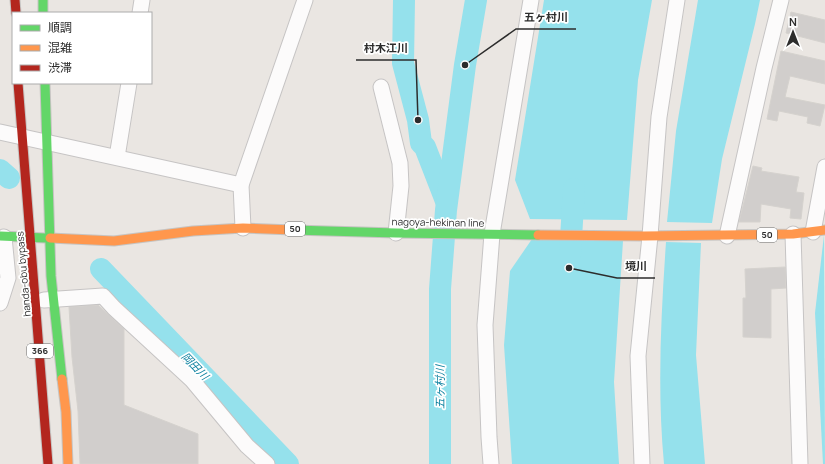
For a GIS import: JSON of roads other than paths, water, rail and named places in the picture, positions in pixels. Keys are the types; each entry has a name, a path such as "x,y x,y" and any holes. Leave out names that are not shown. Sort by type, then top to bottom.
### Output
{"main road":[{"path":"15,0 16,12"},
{"path":"43,0 43,12"},
{"name":"handa-obu bypass","path":"18,84 30,237 37,301 48,464"},
{"name":"366","path":"45,84 51,276 66,412 68,464"},
{"name":"nagoya-hekinan line","path":"2,237 114,241 193,231 243,228 650,236 793,234 819,231"}],"street":[{"path":"140,12 142,0"},
{"path":"243,228 241,185 305,0"},
{"path":"492,464 489,437 485,325 492,234 531,0"},
{"path":"642,464 638,356 650,236 659,117 677,0"},
{"path":"724,236 781,0"},
{"path":"117,157 129,84"},
{"path":"381,87 400,163 401,186 396,232"},
{"path":"0,132 241,185"},
{"path":"819,231 825,167"},
{"path":"793,234 800,464"},
{"path":"0,303 8,278 2,237"},
{"path":"37,301 103,296 192,380 247,446 268,464"},
{"path":"247,446 249,464"}],"water":[{"path":"544,0 652,0 638,80 627,220 530,219 515,180"},
{"path":"698,0 760,0 722,159 712,223 667,222 676,131"},
{"path":"824,235 825,464 823,464 815,313"},
{"path":"532,239 623,241 614,382 619,464 512,464 504,345 510,271"},
{"path":"666,242 701,243 696,355 705,464 664,464 660,381 661,325"}],"waterway":[{"path":"404,0 403,63 418,120 421,143 425,147 446,201"},
{"name":"五ヶ村川","path":"440,464 440,289 446,210 465,65 476,0"},
{"name":"岡田川","path":"0,170 9,178"},
{"path":"570,254 574,189"},
{"name":"岡田川","path":"101,269 288,464"}],"place":[{"name":"五ヶ村川","path":"465,65"},
{"name":"村木江川","path":"418,120"},
{"name":"境川","path":"569,268"}]}
